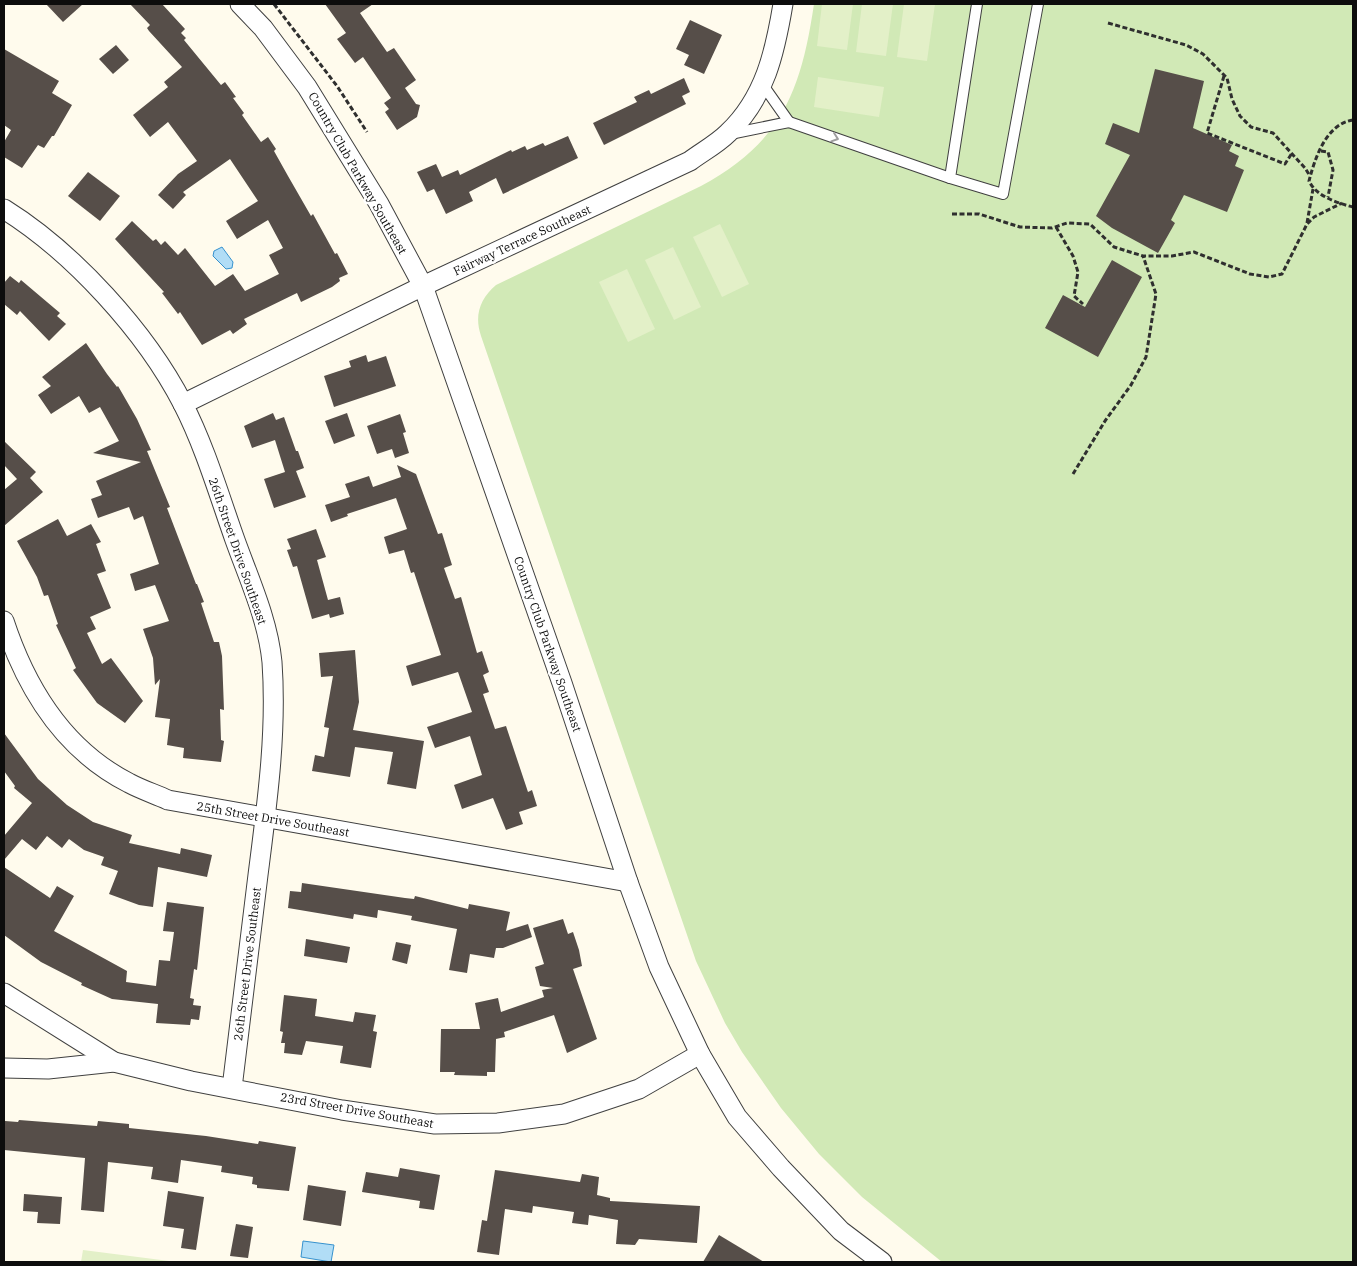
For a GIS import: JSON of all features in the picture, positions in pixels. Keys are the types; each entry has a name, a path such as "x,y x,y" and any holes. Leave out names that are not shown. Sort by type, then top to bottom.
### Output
{"street":[{"name":"Country Club Parkway Southeast","path":"240,4 263,28 307,87 379,204 423,286 559,675 628,882 659,967 700,1054 737,1117 781,1168 841,1231 882,1262"},
{"name":"Fairway Terrace Southeast","path":"183,404 423,286 690,161 727,134 746,112 763,84 771,63 783,4"},
{"name":"26th Street Drive Southeast","path":"4,209 30,225 85,275 142,339 183,404 208,465 260,610 271,658 274,716 266,818 232,1088"},
{"name":"25th Street Drive Southeast","path":"4,621 15,655 35,695 57,726 87,755 128,783 168,800 628,882"},
{"path":"4,992 114,1062"},
{"name":"23rd Street Drive Southeast","path":"4,1068 48,1069 114,1062 190,1081 342,1110 435,1124 498,1123 564,1114 600,1104 639,1089 700,1054"}],"lane":[{"path":"950,178 977,4"},
{"path":"727,134 789,122 950,178 1003,194 1038,4"},
{"path":"763,84 789,122"}],"path":[{"path":"274,4 326,71 367,132"},
{"path":"1108,23 1186,45 1203,54 1224,75 1240,116 1251,127 1273,133 1306,168 1310,176"},
{"path":"1224,75 1207,133 1285,164 1292,153"},
{"path":"1353,120 1333,128 1308,181 1313,189 1328,198 1353,207"},
{"path":"1321,151 1328,152 1333,170 1328,198"},
{"path":"952,214 979,214 1020,227 1056,227 1067,223 1090,224 1114,247 1143,256 1172,256 1194,252 1250,274 1269,277 1282,274 1307,224 1313,189"},
{"path":"1307,224 1314,217 1342,203"},
{"path":"1056,227 1073,256 1078,272 1074,296 1083,304"},
{"path":"1073,474 1105,421 1131,385 1146,357 1156,294 1143,256"}],"green space":[{"path":"814,4 1353,4 1353,1262 942,1262 862,1197 819,1154 781,1108 742,1052 725,1023 696,961 481,336 478,314 482,302 496,285 701,186 729,169 751,151 769,132 783,111 794,88 809,35"},
{"path":"822,4 853,4 847,50 817,46"},
{"path":"862,4 893,4 886,56 856,52"},
{"path":"904,4 935,4 927,61 897,57"},
{"path":"818,77 884,87 879,117 814,107"},
{"path":"720,224 749,284 722,297 693,237"},
{"path":"673,247 701,307 674,320 645,260"},
{"path":"627,269 655,329 628,342 599,282"},
{"path":"83,1250 177,1262 81,1262"}],"water":[{"path":"222,247 233,262 232,268 226,269 213,256 214,251"},
{"path":"303,1241 334,1245 331,1262 301,1257"}],"building":[{"path":"46,4 83,4 63,22"},
{"path":"130,4 162,4 185,29 181,33 186,38 184,40 221,85 225,82 236,97 233,98 244,113 242,115 261,142 268,137 276,149 274,151 311,216 313,214 348,274 339,278 340,281 332,287 301,302 297,293 244,319 247,324 233,334 230,330 202,345 180,312 178,314 162,293 164,292 115,239 132,221 153,241 156,239 161,245 165,241 178,255 185,248 215,286 233,274 245,291 279,274 269,255 283,248 268,220 237,239 226,221 258,201 230,159 183,192 186,195 173,209 158,195 178,174 197,161 168,122 150,137 133,115 168,87 164,82 182,67 149,31 147,28 150,25"},
{"path":"325,4 373,4 360,13 387,52 394,48 416,80 405,88 416,104 420,105 417,117 397,130 385,112 389,109 384,103 391,98 363,57 355,63 337,39 346,33"},
{"path":"690,20 722,35 704,74 684,65 689,55 676,49"},
{"path":"116,45 129,60 113,74 99,59"},
{"path":"4,49 59,81 52,93 72,105 54,136 52,136 44,148 38,145 22,168 4,157 4,142 11,130 4,125"},
{"path":"1155,69 1204,81 1193,128 1232,145 1229,151 1239,156 1235,166 1244,170 1227,212 1184,195 1171,220 1175,223 1158,253 1112,228 1096,216 1130,155 1105,144 1113,123 1139,133"},
{"path":"684,78 690,92 682,96 686,104 604,145 593,123 637,102 634,97 649,90 651,94"},
{"path":"568,136 578,158 503,194 496,178 469,192 473,201 446,214 434,189 427,192 417,172 436,164 442,177 458,170 460,175 511,150 512,152 525,146 527,150 543,143 545,146"},
{"path":"88,172 120,196 100,221 68,196"},
{"path":"1112,260 1142,277 1098,357 1045,328 1063,295 1085,307"},
{"path":"10,276 19,283 21,280 60,313 57,316 66,324 49,341 20,311 17,315 4,304 4,283"},
{"path":"86,343 107,374 118,386 137,419 151,450 147,451 170,507 167,508 204,602 201,603 214,642 219,642 222,656 224,710 220,709 221,740 224,741 221,762 183,758 184,748 167,745 170,719 155,717 160,679 155,685 153,658 143,629 169,621 155,585 135,591 130,574 159,564 143,516 134,520 129,507 98,518 91,499 102,495 96,481 141,462 93,453 119,441 100,407 89,413 79,396 51,414 38,395 51,386 42,377"},
{"path":"366,355 368,362 386,356 396,386 334,407 324,376 351,367 349,361"},
{"path":"273,413 276,420 284,417 296,451 298,451 304,468 296,471 306,497 274,508 264,479 285,472 275,440 252,448 244,426"},
{"path":"347,413 355,436 334,444 325,421"},
{"path":"400,414 406,432 403,433 409,453 395,458 392,449 377,454 367,426"},
{"path":"4,441 36,472 30,478 43,492 4,526 4,490 17,479 4,465"},
{"path":"397,465 416,474 438,534 442,533 452,565 444,568 455,599 461,597 477,653 482,651 489,672 483,675 489,692 483,694 495,729 506,726 528,792 532,790 537,806 519,812 523,824 506,830 493,798 462,809 454,785 482,775 470,736 435,748 427,727 472,712 458,672 412,686 406,666 441,655 414,572 411,573 404,550 389,554 384,537 407,529 396,498 347,514 348,516 331,522 325,505 350,497 345,484 369,476 373,487 401,477"},
{"path":"58,519 67,536 91,524 101,542 96,544 106,571 97,574 111,608 90,617 96,629 87,633 102,664 111,658 143,701 125,723 97,703 73,670 76,668 56,625 58,624 48,595 44,596 37,577 17,541"},
{"path":"316,529 326,557 317,560 328,600 340,597 344,614 330,618 329,614 312,619 297,566 293,567 287,550 291,549 287,539"},
{"path":"355,650 359,702 353,730 424,741 416,789 387,784 393,752 355,747 350,777 312,771 315,755 324,757 329,728 324,727 333,676 321,677 319,653"},
{"path":"4,733 38,779 67,805 93,822 132,835 129,843 180,854 181,848 212,855 207,877 158,867 153,907 139,905 109,894 118,871 101,865 104,857 84,850 69,839 62,848 47,836 36,850 22,839 4,860 4,836 32,803 14,788 15,786 4,771"},
{"path":"4,867 50,898 57,886 74,896 54,931 127,971 126,982 156,986 159,960 170,961 174,932 163,931 167,902 204,907 197,970 194,969 190,998 194,999 193,1005 201,1006 199,1020 191,1019 190,1025 156,1023 158,1004 112,999 81,985 82,983 41,962 4,935"},
{"path":"302,883 405,898 414,899 415,896 468,909 469,904 510,912 506,931 528,924 532,937 503,948 496,948 494,958 470,954 467,973 449,970 457,929 411,920 412,916 378,910 377,918 354,914 353,919 288,908 290,891 301,892"},
{"path":"563,919 568,934 573,932 579,950 582,966 573,969 597,1039 567,1053 554,1015 504,1032 505,1037 496,1039 495,1072 487,1072 487,1076 454,1075 455,1072 440,1072 441,1029 480,1029 475,1003 498,998 501,1012 544,997 542,990 553,988 540,986 535,967 544,964 533,928"},
{"path":"306,939 350,947 347,963 304,956"},
{"path":"396,942 411,945 407,964 392,960"},
{"path":"284,995 317,999 315,1016 353,1022 355,1012 376,1015 373,1031 377,1032 371,1068 340,1063 343,1046 306,1041 302,1055 284,1053 285,1043 281,1043 283,1032 280,1031"},
{"path":"19,1120 97,1126 98,1121 129,1124 129,1128 206,1136 258,1144 259,1141 296,1147 289,1191 257,1188 257,1185 252,1184 253,1177 221,1172 222,1166 181,1160 178,1183 151,1179 153,1167 108,1162 104,1212 81,1210 85,1158 4,1150 5,1121 18,1122"},
{"path":"400,1168 440,1175 434,1210 419,1208 420,1201 362,1192 366,1172 398,1177"},
{"path":"495,1170 580,1182 582,1174 599,1177 597,1195 610,1198 610,1201 700,1206 697,1243 639,1239 635,1245 616,1244 618,1220 589,1215 588,1225 572,1223 574,1212 533,1206 532,1213 505,1209 499,1255 477,1252 482,1220 487,1221"},
{"path":"308,1185 346,1191 341,1226 303,1220"},
{"path":"168,1191 204,1197 196,1250 181,1248 184,1229 163,1226"},
{"path":"24,1194 62,1197 60,1224 37,1223 38,1212 23,1211"},
{"path":"236,1224 253,1227 248,1258 230,1256"},
{"path":"719,1235 764,1262 703,1262"}]}
